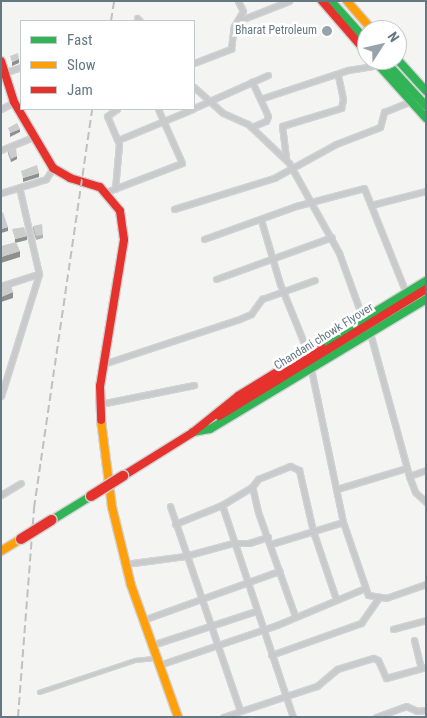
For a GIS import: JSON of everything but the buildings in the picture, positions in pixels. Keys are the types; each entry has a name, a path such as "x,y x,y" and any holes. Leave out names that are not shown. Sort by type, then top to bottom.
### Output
{"main road":[{"path":"322,1 357,41"},
{"path":"331,1 357,30"},
{"path":"339,1 357,22"},
{"path":"347,1 363,20"},
{"path":"1,61 3,79 14,102 53,168 111,190 120,212 124,240 103,364 100,404 106,473 125,564 178,717"},
{"path":"386,70 426,118"},
{"path":"388,70 426,106"},
{"path":"401,70 426,98"},
{"path":"407,70 426,91"},
{"path":"1,551 192,433 225,405 426,281"},
{"name":"Chandani chowk Flyover","path":"192,433 426,289"},
{"path":"192,433 210,429 426,299"}],"street":[{"path":"195,63 231,49 236,22 243,11 238,1"},
{"path":"236,22 289,1"},
{"path":"260,99 338,75 357,67"},
{"path":"3,79 20,68"},
{"path":"195,108 268,75"},
{"path":"286,158 282,126 341,108 343,99 338,75"},
{"path":"251,127 268,118 252,82"},
{"path":"195,88 223,113 244,120 286,158 332,238 348,272 363,319"},
{"path":"174,209 261,184 294,169 336,144 380,126 384,112 411,101"},
{"path":"1,109 14,102"},
{"path":"116,110 107,116 118,140 111,190 180,166 182,159 158,110"},
{"path":"118,140 191,110"},
{"path":"1,150 33,137"},
{"path":"1,193 46,179 53,168"},
{"path":"1,396 39,274 19,187"},
{"path":"204,239 312,202 364,188 406,293"},
{"path":"371,205 426,191"},
{"path":"261,220 283,291 308,353"},
{"path":"216,279 332,238"},
{"path":"1,286 39,274"},
{"path":"103,364 237,320 251,314 262,300 315,280"},
{"path":"370,333 406,468 415,492 426,502"},
{"path":"311,369 343,522 368,595 378,599"},
{"path":"100,404 194,385"},
{"path":"175,524 222,505 252,487 258,479 296,466 313,531 336,600"},
{"path":"337,489 406,468"},
{"path":"409,476 426,470"},
{"path":"1,495 20,483"},
{"path":"252,487 295,616"},
{"path":"222,505 262,630 293,717"},
{"path":"170,506 185,556 240,710"},
{"path":"271,544 343,522"},
{"path":"125,564 185,556 233,543 249,543 268,537"},
{"path":"143,620 246,581 279,571"},
{"path":"271,655 361,622 378,599 426,584"},
{"path":"158,661 218,646 365,588"},
{"path":"152,645 256,611"},
{"path":"393,629 426,620"},
{"path":"223,717 240,710 286,698 326,681 337,669 373,658 378,660 386,678 423,668 414,640"},
{"path":"376,717 406,706 416,711 426,710"}],"lane":[{"path":"38,692 136,660 158,661"}],"railway":[{"path":"111,20 114,1"},
{"path":"18,717 34,508 92,110"}],"traffic: fast":[{"path":"331,1 357,30"},
{"path":"383,70 426,118"},
{"path":"393,70 426,106"},
{"path":"407,70 426,91"},
{"path":"321,345 426,281"},
{"path":"193,432 210,429 426,299"},
{"path":"52,520 91,496"}],"traffic: slow":[{"path":"347,1 363,20"},
{"path":"101,420 112,507 131,585 178,717"},
{"path":"1,551 21,539"}],"traffic: jam":[{"path":"322,1 357,41"},
{"path":"1,61 14,102 53,168 70,178 100,187 120,211 124,240 100,386 101,420"},
{"path":"219,416 426,289"},
{"path":"123,476 192,433 238,396 321,345"},
{"path":"91,496 123,476"},
{"path":"21,539 52,520"}],"place":[{"name":"Bharat Petroleum","path":"327,31"}]}
